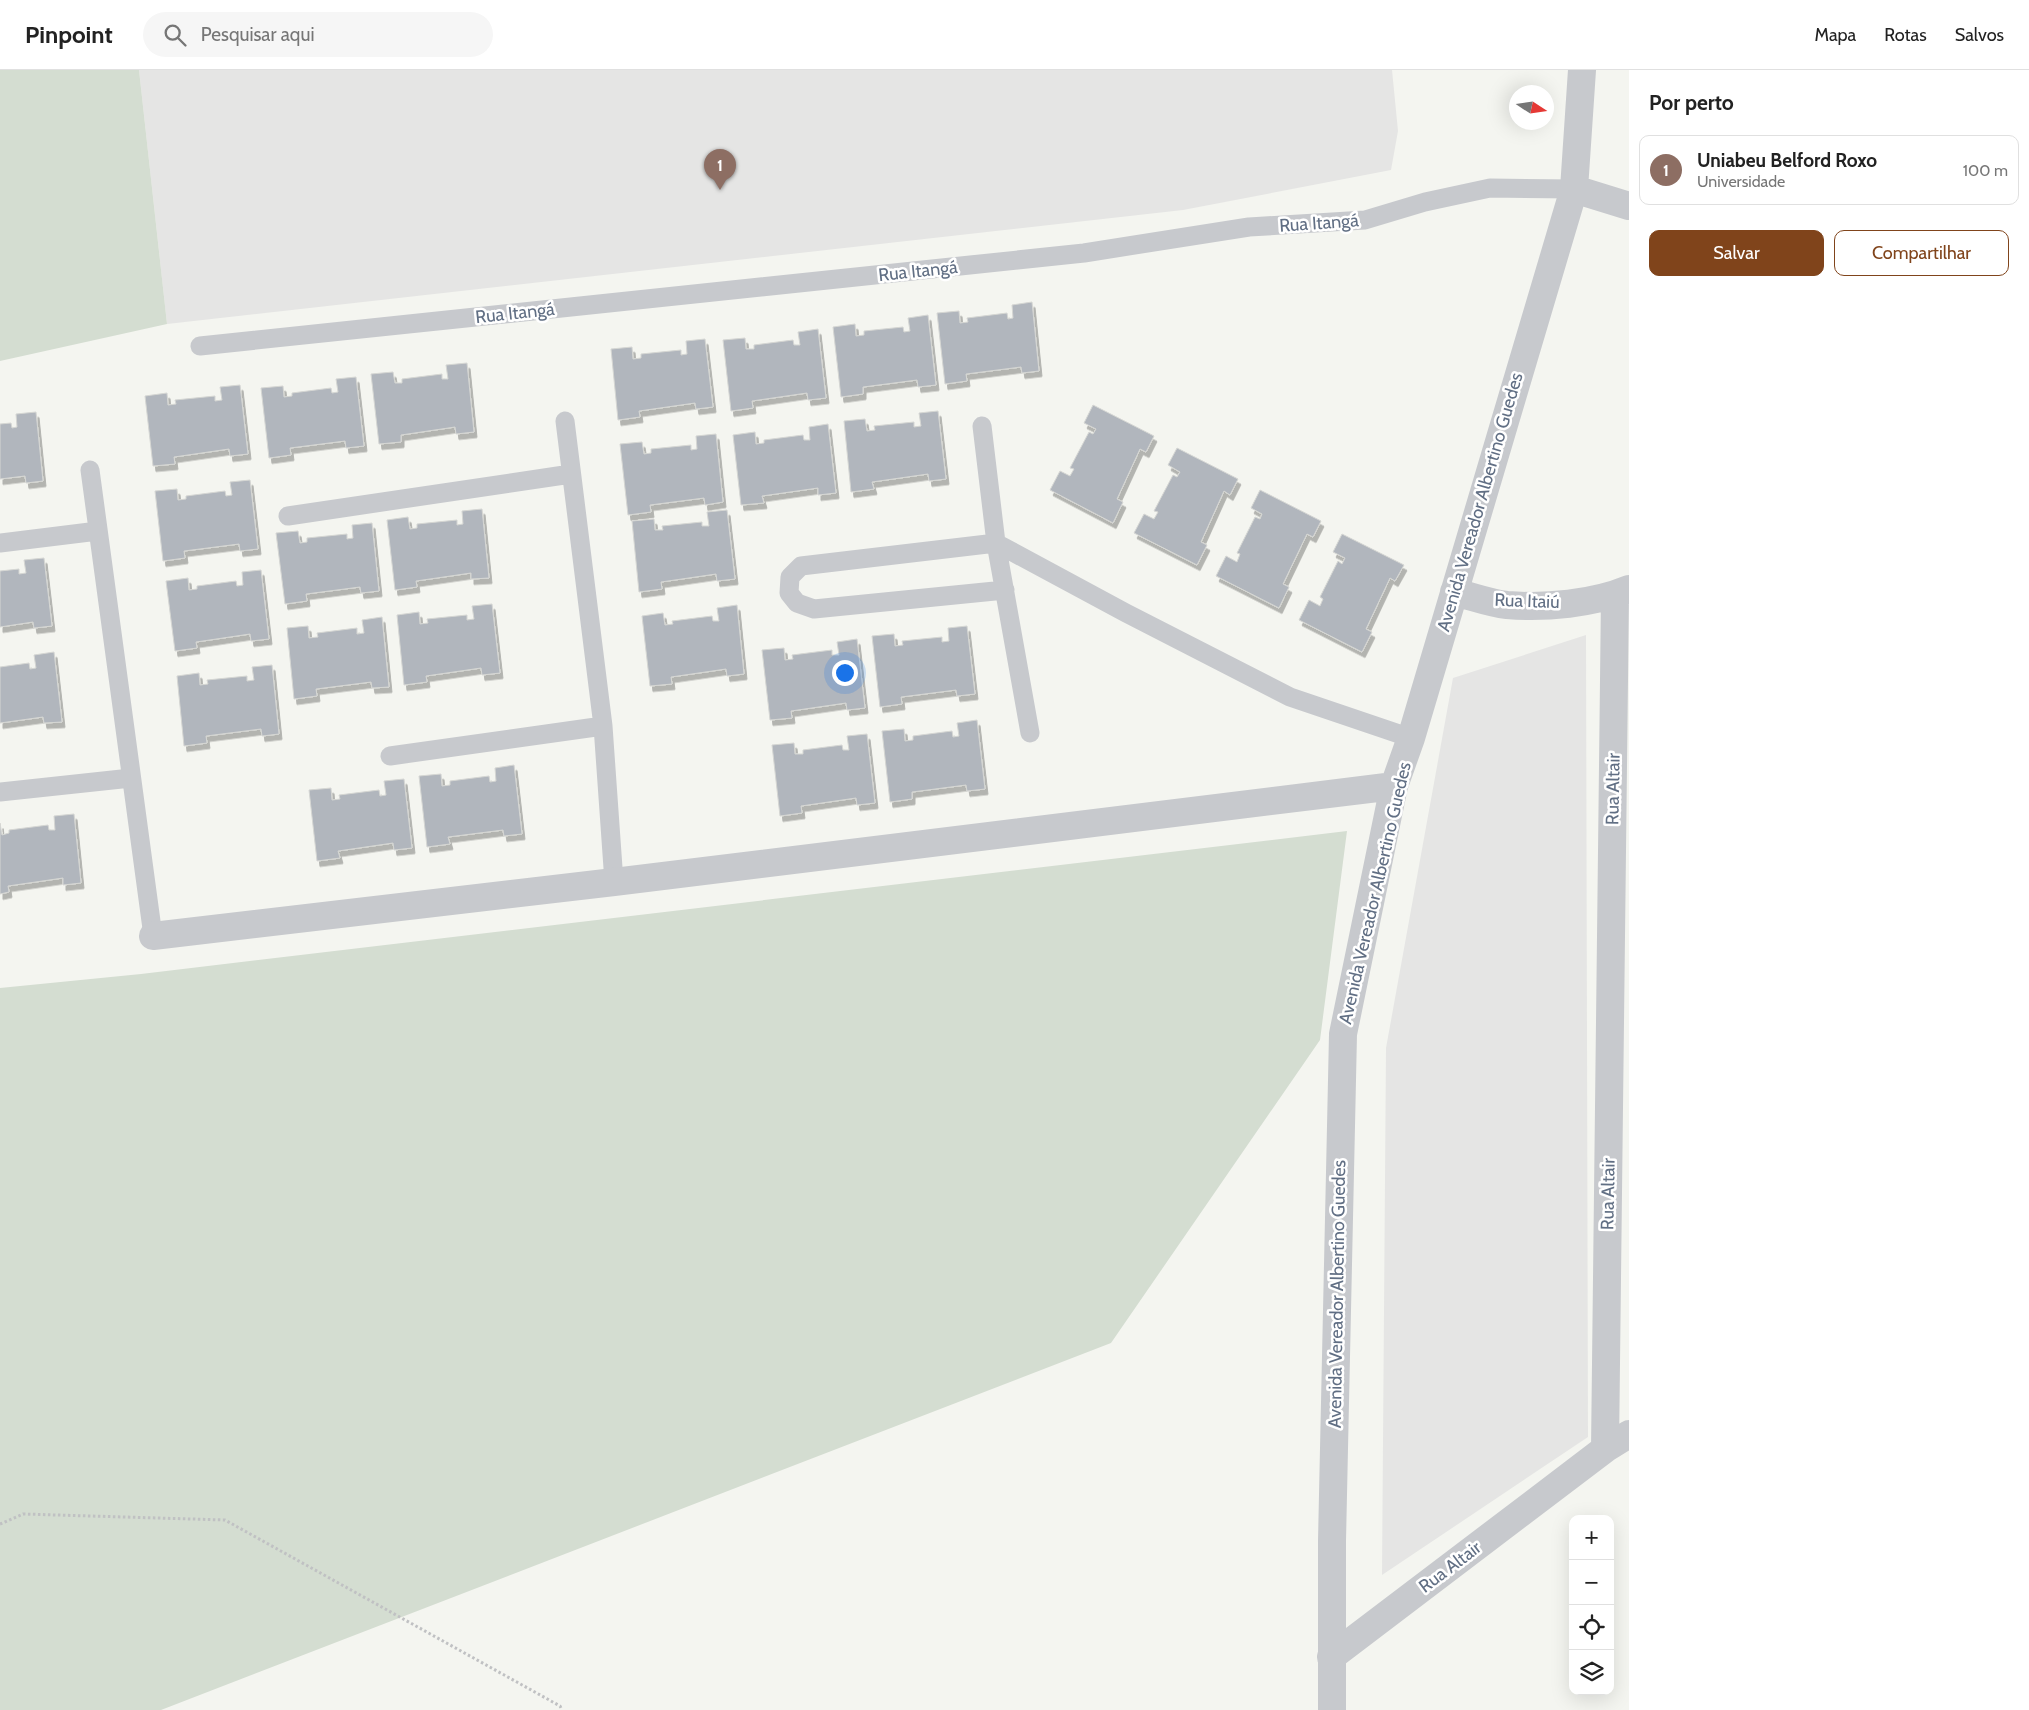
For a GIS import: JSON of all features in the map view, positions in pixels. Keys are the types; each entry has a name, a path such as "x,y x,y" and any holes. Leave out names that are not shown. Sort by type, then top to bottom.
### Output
{"street":[{"name":"Avenida Vereador Albertino Guedes","path":"1332,1710 1331,1657 1343,1034 1394,786 1411,738 1574,189 1582,70"},
{"name":"Rua Itangá","path":"1574,189 1629,206"},
{"name":"Rua Itaiú","path":"1454,592 1505,604 1552,606 1622,592"},
{"name":"Rua Altair","path":"1331,1657 1605,1449 1622,592"},
{"path":"153,936 614,882 1394,786"},
{"path":"1605,1449 1629,1434"}],"lane":[{"name":"Rua Itangá","path":"200,346 1084,253 1249,227 1366,220 1425,202 1490,188 1574,189"},
{"path":"565,422 603,726 614,882"},
{"path":"982,426 996,543 1030,733"},
{"path":"90,470 153,936"},
{"path":"288,516 571,474"},
{"path":"0,542 98,531"},
{"path":"1005,590 814,609 797,602 788,593 790,577 801,566 996,543 1126,613 1290,697 1411,738"},
{"path":"390,756 603,726"},
{"path":"0,792 131,778"}],"path":[{"path":"0,1524 23,1514 225,1520 560,1706 562,1710"}],"shaded area":[{"path":"0,70 139,70 167,324 0,361"},
{"path":"139,70 1392,70 1398,131 1391,170 1183,210 167,324"},
{"path":"1586,635 1588,1437 1382,1575 1386,1048 1453,678"},
{"path":"1347,831 1320,1040 1111,1343 161,1710 0,1710 0,988 141,974"}],"building":[{"path":"1032,302 1039,371 1022,373 1021,367 966,374 967,381 945,384 937,313 959,311 960,323 968,322 967,318 1007,313 1008,319 1013,318 1012,305"},
{"path":"928,315 936,385 918,387 917,380 863,387 863,394 841,397 833,327 855,324 856,336 864,335 864,331 903,327 904,332 910,331 908,318"},
{"path":"818,329 826,398 808,400 807,393 752,401 753,408 731,411 723,340 745,338 746,349 754,349 754,345 793,340 794,345 800,345 798,332"},
{"path":"705,339 713,407 696,409 695,403 639,411 640,417 618,420 611,349 632,347 633,359 641,358 641,354 681,350 681,355 687,354 686,341"},
{"path":"467,363 474,432 456,434 455,427 401,435 401,442 379,444 371,374 393,372 395,383 402,383 402,379 442,374 442,379 448,379 446,365"},
{"path":"356,377 364,446 346,448 345,441 290,448 291,455 269,458 261,388 283,386 284,397 292,396 292,393 331,388 332,393 338,392 336,379"},
{"path":"240,385 248,454 230,456 229,449 174,457 175,464 153,466 145,396 167,393 168,405 176,404 175,400 215,396 215,401 222,400 220,387"},
{"path":"1093,405 1154,436 1146,452 1140,449 1117,499 1123,502 1113,523 1050,490 1060,471 1070,476 1074,469 1070,468 1089,432 1093,434 1096,429 1084,423"},
{"path":"938,411 946,479 929,481 928,474 872,482 874,489 851,492 844,421 865,419 867,431 875,430 874,426 914,422 914,427 921,426 919,413"},
{"path":"36,412 43,481 26,483 25,476 0,479 0,424 11,423 12,428 17,427 16,414"},
{"path":"828,424 836,493 818,495 818,488 762,496 764,503 741,505 733,435 755,432 756,444 764,443 764,440 803,435 804,440 810,440 809,427"},
{"path":"716,434 723,502 705,505 704,498 650,505 651,512 628,515 620,444 642,442 644,454 651,453 651,449 691,445 691,450 697,449 696,436"},
{"path":"1177,448 1238,479 1230,495 1224,491 1201,542 1207,545 1197,565 1134,533 1144,514 1154,519 1158,512 1154,511 1173,475 1177,477 1180,472 1168,465"},
{"path":"250,480 258,549 240,551 239,544 184,551 185,558 163,561 155,491 177,489 178,500 186,499 186,496 225,491 226,496 232,495 230,482"},
{"path":"1260,490 1321,521 1313,537 1307,534 1283,584 1289,587 1279,608 1216,576 1226,556 1237,562 1240,554 1237,553 1255,517 1260,519 1262,514 1251,508"},
{"path":"482,509 489,578 471,579 471,573 416,581 417,587 395,590 387,520 408,517 410,529 417,528 417,524 457,520 457,525 463,524 462,511"},
{"path":"727,510 735,579 717,581 716,574 661,582 662,589 639,592 632,521 654,519 655,530 663,530 662,526 702,522 702,526 709,526 707,512"},
{"path":"372,523 379,591 361,593 360,587 306,594 307,601 285,604 276,533 298,531 300,543 307,542 307,538 347,534 347,539 353,538 352,525"},
{"path":"1342,534 1404,565 1395,581 1390,578 1366,629 1372,632 1362,652 1299,620 1309,600 1320,606 1323,599 1320,597 1338,561 1342,564 1345,558 1333,552"},
{"path":"44,558 52,626 34,628 33,622 0,627 0,571 19,569 19,574 26,573 24,560"},
{"path":"261,570 269,639 251,641 250,634 196,642 197,648 175,651 166,581 188,578 189,590 197,589 197,586 236,581 237,586 243,585 242,572"},
{"path":"492,604 500,673 482,675 481,668 426,676 427,682 404,685 397,615 419,612 420,624 428,623 427,619 467,615 467,620 474,619 472,606"},
{"path":"737,605 744,674 727,676 726,669 671,677 672,684 650,686 642,616 663,613 665,625 673,624 672,621 712,616 713,621 719,621 717,608"},
{"path":"382,617 389,687 372,688 371,682 316,689 317,696 294,699 287,628 308,626 309,638 318,637 317,633 357,628 357,634 364,633 362,620"},
{"path":"967,626 975,694 957,696 956,690 901,697 902,704 880,707 872,636 894,634 895,646 903,645 902,641 942,637 942,642 949,641 948,628"},
{"path":"857,639 865,708 847,710 846,703 791,711 792,718 770,720 762,650 784,648 785,660 793,659 792,655 832,650 832,655 839,655 837,642"},
{"path":"54,652 62,722 44,723 43,717 0,723 0,667 29,663 30,669 36,668 34,655"},
{"path":"272,665 279,734 262,736 261,729 206,736 207,743 184,746 177,676 199,673 200,685 208,684 207,680 247,676 247,681 254,680 252,667"},
{"path":"977,720 985,789 967,791 966,785 912,792 912,799 890,802 882,731 904,729 905,741 913,740 913,736 952,731 953,737 959,736 957,723"},
{"path":"867,734 875,803 857,805 856,798 801,806 802,813 780,816 772,745 794,743 795,754 803,754 803,750 842,745 843,750 849,750 847,736"},
{"path":"514,765 522,834 504,836 503,830 448,837 450,844 427,847 419,776 441,774 442,786 450,785 450,781 489,776 490,782 496,781 495,768"},
{"path":"404,779 412,848 394,850 393,843 338,851 340,858 317,861 309,790 331,788 332,800 340,799 339,795 379,790 380,796 386,795 384,781"},
{"path":"74,814 81,883 63,885 63,878 8,886 9,892 0,894 0,823 2,835 9,833 9,830 48,825 49,830 55,830 54,816"}],"place":[{"name":"Uniabeu Belford Roxo","path":"720,190"}]}
